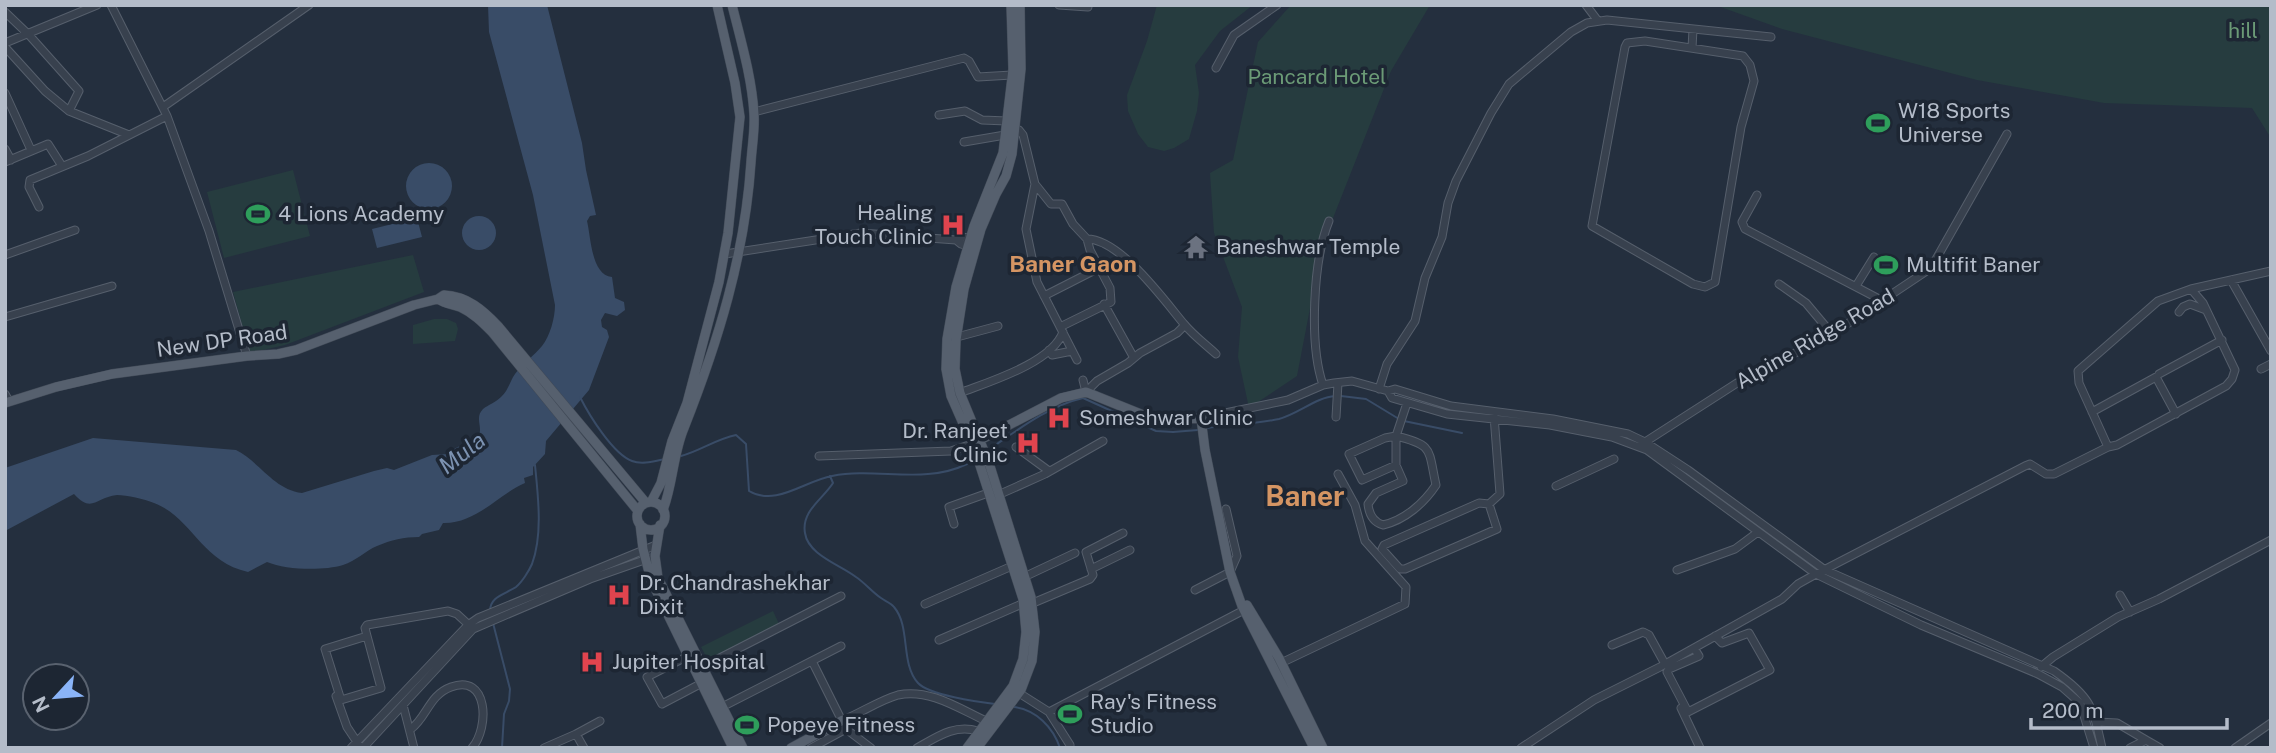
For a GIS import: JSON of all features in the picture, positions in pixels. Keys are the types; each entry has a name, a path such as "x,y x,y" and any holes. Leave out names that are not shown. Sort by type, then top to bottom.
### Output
{"main road":[{"path":"717,5 740,117 736,177 725,254 676,442 655,556 667,599 743,748"},
{"path":"676,442 693,411 733,286 750,178 754,112 750,80 732,5"},
{"path":"976,442 951,396 946,369 947,339 956,287 973,243 1007,173 1012,75 1011,5"},
{"path":"1008,128 1021,69 1020,5"},
{"path":"973,243 957,337 955,369 960,393 993,494 1024,577 1028,603 1023,659 1015,695 977,748"},
{"name":"New DP Road","path":"7,399 113,374 278,354 305,347 414,305 450,295 468,301 484,312 495,329 627,489"},
{"path":"976,442 1061,398 1086,392 1153,419 1201,419 1230,572 1244,610 1314,748"},
{"path":"638,511 658,492 670,470"},
{"path":"627,489 648,503 657,503 663,510"},
{"path":"627,489 638,511 644,554 660,601 733,748"},
{"path":"993,494 1012,566 1028,603"},
{"path":"640,524 648,529 660,525"},
{"path":"1241,599 1247,604 1281,663 1323,748"},
{"path":"967,748 986,721 1002,710"},
{"path":"793,747 845,725"}],"street":[{"path":"97,5 5,45 46,91 69,111 129,135"},
{"path":"111,5 167,116 205,220 247,356"},
{"path":"163,107 309,5"},
{"path":"1059,5 1088,8"},
{"path":"1216,68 1234,35 1277,5"},
{"path":"1586,5 1598,21"},
{"path":"5,12 79,91 69,111"},
{"path":"1383,390 1387,364 1415,321 1425,278 1442,237 1452,192 1491,113 1509,84 1519,74 1571,32 1587,23 1598,21 1771,37"},
{"path":"1692,48 1693,29"},
{"path":"1645,41 1692,48 1742,56 1750,65 1754,81 1741,127 1716,282 1706,287 1693,284 1592,226 1627,43 1645,41"},
{"path":"754,112 965,58 978,77 1012,75"},
{"path":"5,93 31,150"},
{"path":"939,115 965,111 982,120 1019,130 1023,135 1035,184 1051,204 1062,204 1073,224 1087,239 1110,288 1111,302 1062,330 1059,341 1049,350 1017,370 960,393"},
{"path":"39,207 29,182 167,116"},
{"path":"964,142 1008,128"},
{"name":"Alpine Ridge Road","path":"1642,444 1737,383 1832,334 1931,268 2007,134"},
{"path":"5,149 8,161 48,144 62,166"},
{"path":"1035,184 1027,220 1027,237 1037,282 1077,360"},
{"path":"1757,195 1742,226 1883,301"},
{"path":"1323,385 1316,356 1314,307 1317,276 1329,221"},
{"path":"5,255 75,230"},
{"path":"725,254 861,233 973,243"},
{"path":"1087,239 1097,239 1123,257 1153,285 1185,325 1216,354"},
{"path":"1856,286 1874,257"},
{"path":"1044,296 1099,268"},
{"path":"2108,447 2079,383 2078,371 2158,301 2192,289 2271,271"},
{"path":"2231,280 2271,352"},
{"path":"1779,284 1806,303 1832,334"},
{"path":"5,317 112,286"},
{"path":"1521,748 1594,699 1663,665 1782,599 1798,584 2025,466 2030,464 2046,474 2054,474 2117,445 2226,386 2235,370 2207,310 2192,289"},
{"path":"1104,304 1134,358"},
{"path":"2179,312 2190,304 2207,310"},
{"path":"1086,392 1097,381 1185,325"},
{"path":"957,337 998,326"},
{"path":"2160,374 2222,340"},
{"path":"1049,350 1056,356 1072,351"},
{"path":"2261,369 2271,364"},
{"path":"2092,412 2156,377 2176,414"},
{"path":"1083,380 1086,392"},
{"path":"1201,419 1288,400 1323,385 1352,381 1383,390 1395,389 1451,406 1494,415"},
{"path":"1336,417 1338,383"},
{"path":"1383,390 1392,398 1447,414 1494,415 1595,426 1628,434 1825,570 1942,623 2043,664 2063,677 2084,695 2097,722 2102,748"},
{"path":"1396,465 1362,480 1349,454 1396,436 1424,444 1429,450 1436,485 1424,502 1383,525 1368,512 1368,504 1376,493 1403,481 1396,465 1396,436 1407,403"},
{"path":"1489,503 1497,529 1405,569 1400,569 1382,549 1384,545 1479,503 1489,503 1500,494 1494,415"},
{"path":"954,524 949,507 993,494 1049,471 1103,441"},
{"path":"819,456 951,451 976,442"},
{"path":"1642,444 1757,533 1816,574 1921,625 2038,674 2062,687 2080,703 2094,748"},
{"path":"1016,447 1049,471"},
{"path":"1556,486 1614,459"},
{"path":"1281,663 1405,604 1405,587 1365,541 1355,505 1338,474"},
{"path":"1195,590 1230,572 1237,556 1226,509"},
{"path":"1677,570 1730,551 1763,526"},
{"path":"939,640 1090,579 1093,575 1085,554 1087,551 1123,533"},
{"path":"2038,674 2043,664 2130,612 2271,540"},
{"path":"358,747 403,705 474,626 590,579 644,554 656,545"},
{"path":"1090,569 1130,550"},
{"path":"1024,577 1075,553"},
{"path":"358,747 474,626 490,613 644,554 655,556"},
{"path":"925,604 1012,566"},
{"path":"2120,595 2130,612"},
{"path":"702,667 841,596"},
{"path":"1049,712 1244,610"},
{"path":"367,636 325,649 341,700 381,688 365,628 372,622 448,611 474,626"},
{"path":"1612,645 1643,632 1649,635 1700,748"},
{"path":"1694,648 1699,656 1667,672 1688,712 1770,670 1749,633 1721,643 1715,636"},
{"path":"319,646 345,721 358,747"},
{"path":"722,706 841,646"},
{"path":"688,656 647,677 662,704 702,683"},
{"path":"812,661 845,725 871,748"},
{"path":"411,729 421,722 426,708 439,692 455,685 468,687 478,692 483,704 483,724 479,739 472,748"},
{"path":"811,748 845,725 899,695 939,699 986,721"},
{"path":"1015,695 1049,712 1070,745"},
{"path":"403,705 414,748"},
{"path":"544,748 600,721"},
{"path":"2097,722 2117,723 2160,748"},
{"path":"2235,748 2271,723"},
{"path":"917,748 947,731 969,729 978,732"},
{"path":"576,734 584,748"},
{"path":"2130,748 2146,740"}],"green space":[{"path":"1157,5 1253,5 1220,31 1195,65 1199,93 1189,139 1164,151 1148,147 1138,134 1128,111 1127,95"},
{"name":"Pancard Hotel","path":"1291,5 1430,5 1391,71 1322,246 1297,376 1249,408 1238,357 1242,307 1214,233 1210,173 1233,160 1258,42"},
{"name":"hill","path":"1715,5 2271,5 2271,138 2252,108 2104,103 1977,80 1782,29"},
{"name":"4 Lions Academy","path":"293,170 310,236 224,258 207,192"},
{"path":"413,255 424,292 285,345 250,353 233,292"},
{"path":"434,319 447,319 456,323 458,329 455,341 413,344 413,325"},
{"path":"773,611 780,626 709,662 701,647"}],"water":[{"name":"Mula","path":"488,5 547,5 582,143 596,215 590,216 587,221 593,254 600,270 612,277 615,298 624,302 625,310 617,316 605,313 601,320 609,337 589,390 546,441 545,454 533,467 533,475 524,478 525,483 477,514 455,522 443,523 439,530 419,537 387,542 335,567 305,569 267,562 248,572 219,559 167,510 150,502 117,495 90,504 74,494 5,531 5,468 93,438 236,450 275,481 302,493 374,471 387,468 394,470 432,455 448,454 479,436 480,413 503,395 521,366 545,342 552,327 555,305 533,195 489,32"},
{"path":"429,163 446,169 452,186 446,203 429,209 412,203 406,186 412,169"},
{"path":"479,216 491,221 496,233 491,245 479,250 467,245 462,233 467,221"},
{"path":"417,218 422,237 377,248 372,229"}],"waterway":[{"path":"1207,428 1279,419 1321,399 1335,396"},
{"path":"1341,396 1366,399 1399,419"},
{"path":"580,397 602,433 625,457 640,463 665,459"},
{"path":"997,444 1049,411 1083,398 1156,431 1198,430"},
{"path":"1404,421 1462,433"},
{"path":"681,456 736,435 746,444 749,491 769,496 780,495 832,476 866,473 917,475 951,470 967,464"},
{"path":"490,611 493,602 518,585 532,564 539,528 535,465"},
{"path":"830,476 833,483 806,518 807,541 818,553 859,579 894,607 902,624 909,666 918,683 932,691 995,704"},
{"path":"493,623 510,689 504,714 502,748"},
{"path":"1014,707 1043,721 1060,748"}],"place":[{"name":"W18 Sports Universe","path":"1878,123"},
{"name":"4 Lions Academy","path":"258,214"},
{"name":"Healing Touch Clinic","path":"953,225"},
{"name":"Baneshwar Temple","path":"1196,247"},
{"name":"Multifit Baner","path":"1886,265"},
{"name":"Someshwar Clinic","path":"1059,418"},
{"name":"Dr. Ranjeet Clinic","path":"1028,443"},
{"name":"Dr. Chandrashekhar Dixit","path":"619,595"},
{"name":"Jupiter Hospital","path":"592,662"},
{"name":"Ray's Fitness Studio","path":"1070,714"},
{"name":"Popeye Fitness","path":"747,725"}],"district":[{"name":"Baner Gaon","path":"1073,264"},
{"name":"Baner","path":"1305,496"}]}
